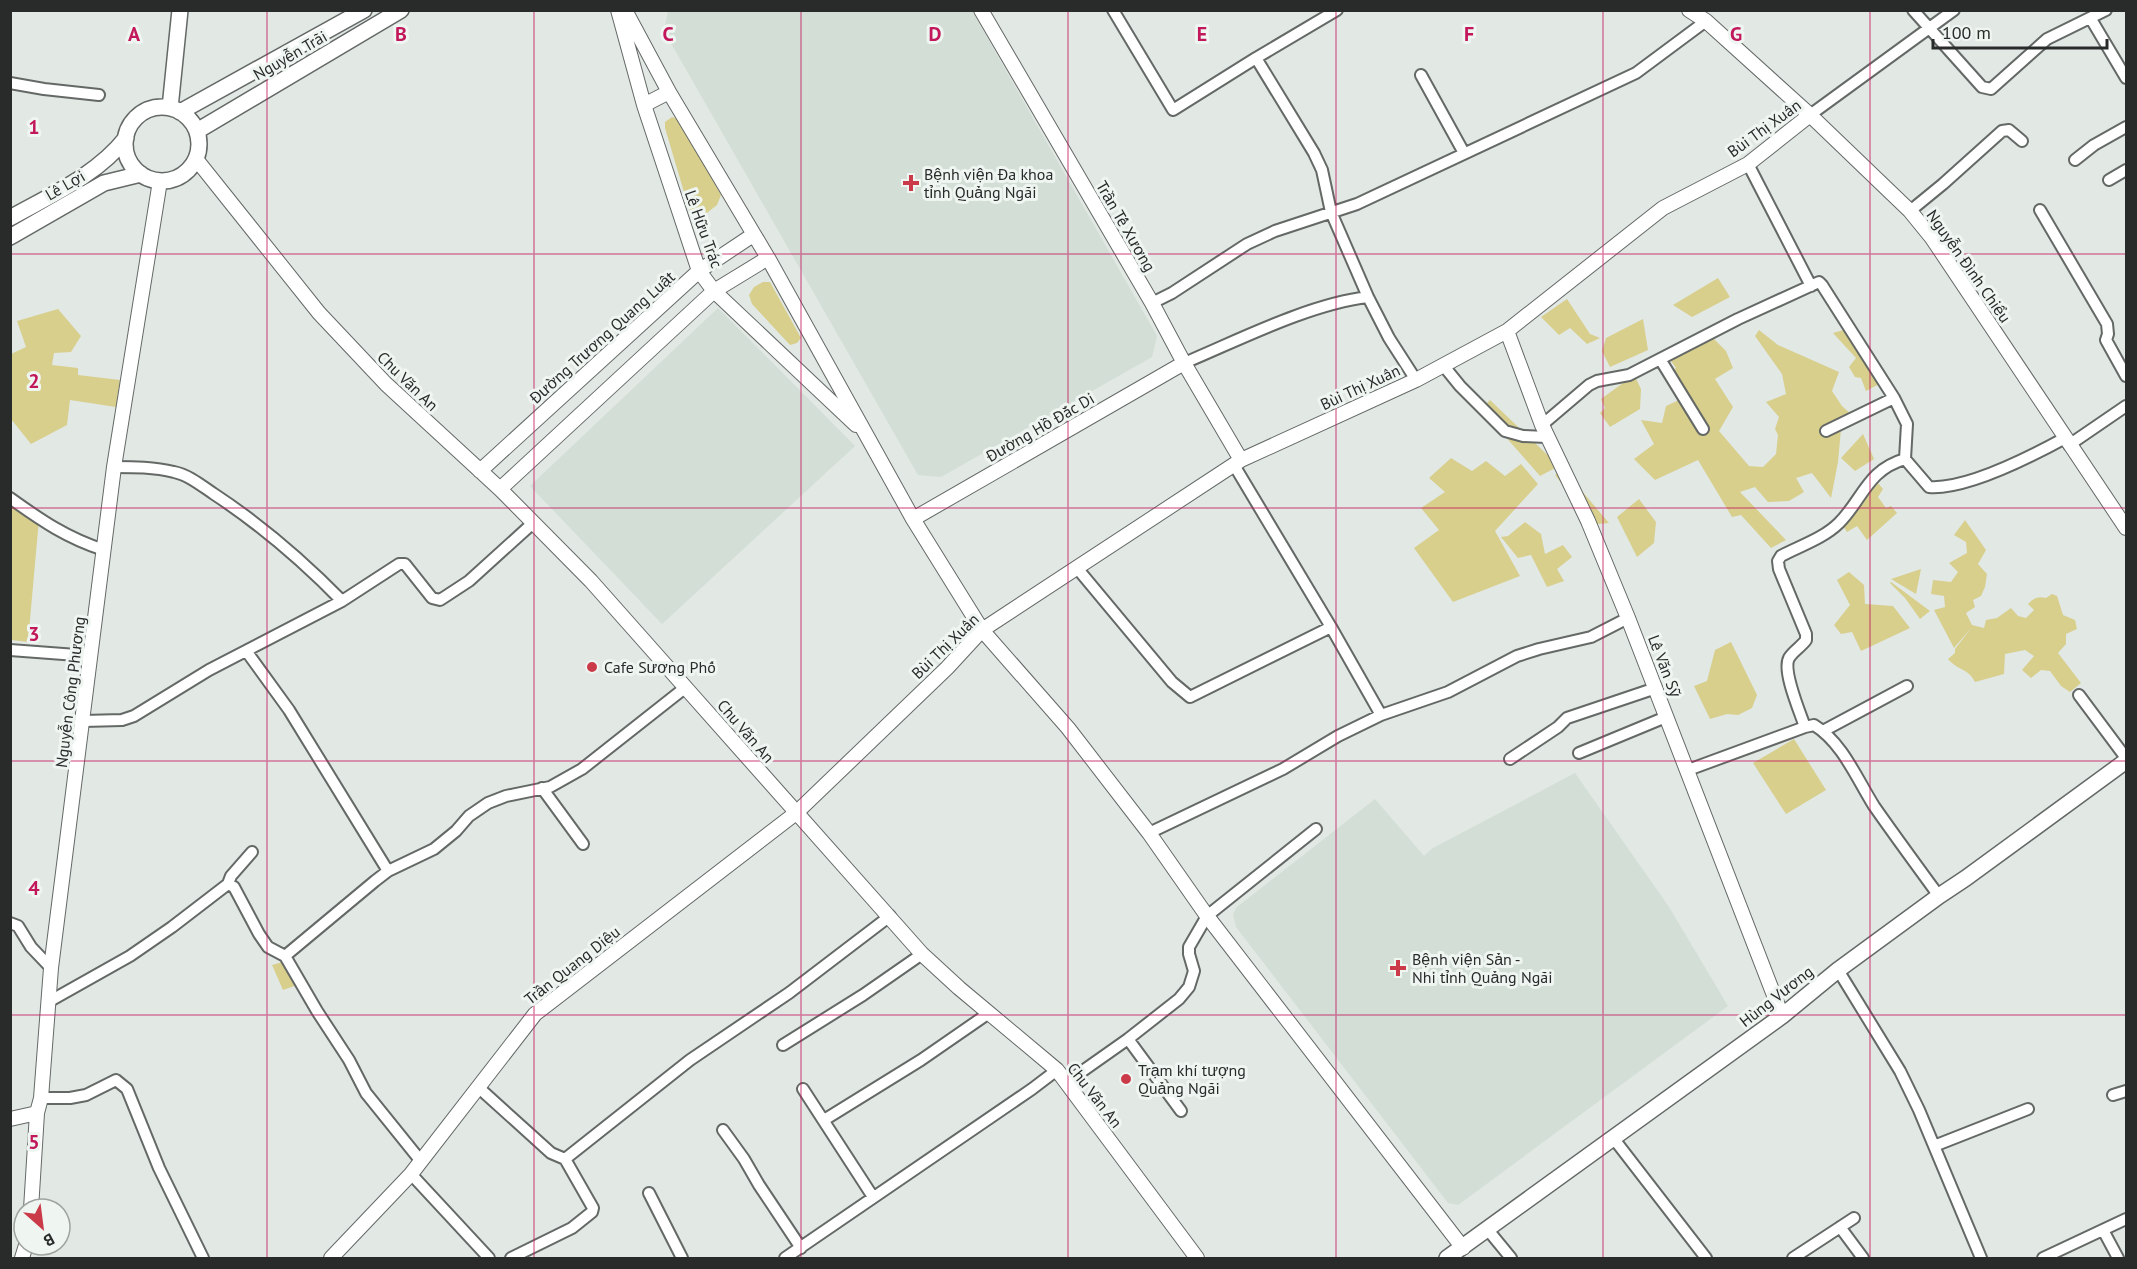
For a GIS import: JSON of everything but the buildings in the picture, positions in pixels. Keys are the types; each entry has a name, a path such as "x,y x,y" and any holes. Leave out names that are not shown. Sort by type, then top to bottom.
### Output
{"main road":[{"path":"175,110 180,10"},
{"name":"Nguyễn Trãi","path":"175,110 364,10"},
{"name":"Nguyễn Trãi","path":"197,131 401,10"},
{"path":"157,108 175,110 187,117 197,131 199,145 196,159 181,176 171,180 150,179 141,174 128,158 126,138 130,126 144,112 157,108"},
{"name":"Lê Lợi","path":"10,218 91,171 111,156 126,138"},
{"name":"Lê Lợi","path":"10,237 98,186 116,179 141,174"},
{"name":"Hùng Vương","path":"1447,1258 1782,1016 1838,970 2127,760"}],"street":[{"name":"Lê Hữu Trác","path":"618,10 644,105 699,271 714,291 866,435"},
{"name":"Trần Tế Xương","path":"981,10 1152,303 1237,463"},
{"path":"1113,10 1173,110 1337,10"},
{"name":"Nguyễn Đình Chiểu","path":"1689,10 1706,21 1810,115 1910,211 1932,238 2127,528"},
{"path":"1913,10 1982,87 1991,89 2047,39 2106,10"},
{"name":"Bùi Thị Xuân","path":"796,813 947,668 982,630 1237,463 1416,380 1507,331 1663,208 1748,164 1810,115 1954,10"},
{"name":"Lê Hữu Trác","path":"626,11 669,92 768,258 913,519 982,630 1068,728 1149,832 1207,916 1463,1248"},
{"path":"2091,19 2127,78"},
{"path":"1152,303 1172,293 1247,244 1275,231 1375,196 1636,73 1706,21"},
{"path":"1256,58 1314,153 1322,170 1331,212 1368,297 1389,338 1416,380"},
{"path":"1421,75 1464,153"},
{"path":"10,83 99,94"},
{"path":"644,105 669,92"},
{"path":"2075,160 2094,145 2127,127"},
{"path":"1910,211 2002,131 2009,130 2022,141"},
{"name":"Chu Văn An","path":"196,159 319,313 386,384 500,489 591,580 922,954 1057,1070 1197,1258"},
{"path":"1748,164 1811,286"},
{"path":"2109,180 2127,170"},
{"name":"Nguyễn Công Phương","path":"32,1197 37,1113 41,1098 51,969 90,656 114,467 160,181"},
{"path":"2040,210 2107,324 2106,340 2127,376"},
{"name":"Đường Trương Quang Luật","path":"480,471 699,271 753,235"},
{"path":"500,489 714,291 768,258"},
{"path":"1443,365 1460,386 1505,431 1522,436 1545,431 1589,385 1597,381 1629,375 1738,319 1819,282 1894,398 1907,424 1905,459 1929,487 1947,486 1998,471 2067,441 2127,406"},
{"path":"1184,363 1344,300 1368,297"},
{"name":"Lê Văn Sỹ","path":"1507,331 1545,431 1588,521 1628,618 1782,1016"},
{"path":"1660,359 1703,429"},
{"name":"Đường Hồ Đắc Di","path":"913,519 1184,363"},
{"path":"1826,431 1894,398"},
{"path":"1804,727 1787,665 1789,658 1806,640 1806,634 1779,569 1778,561 1782,556 1836,526 1873,478 1905,459"},
{"path":"1237,463 1381,715"},
{"path":"114,467 148,467 175,472 193,480 231,505 304,563 342,601"},
{"path":"10,498 45,524 76,541 104,550"},
{"path":"83,721 122,720 134,716 209,670 342,601 399,564 405,564 432,598 440,600 470,581 533,523"},
{"path":"1077,568 1172,682 1190,697 1331,627"},
{"path":"1149,832 1283,770 1338,736 1381,715 1448,692 1517,656 1591,636 1628,618"},
{"path":"10,650 90,656"},
{"path":"247,652 289,710 388,871"},
{"path":"1823,731 1907,686"},
{"path":"285,956 317,931 346,903 388,871 434,849 456,831 469,816 488,803 506,796 550,787 582,769 686,687"},
{"path":"1510,759 1558,727 1567,718 1656,688"},
{"path":"2079,695 2127,760"},
{"path":"1579,753 1666,717"},
{"path":"1688,770 1814,725 1823,731 1841,753 1874,805 1939,896"},
{"path":"542,788 583,844"},
{"name":"Trần Quang Diệu","path":"331,1258 411,1174 535,1014 796,813"},
{"path":"1067,1082 1179,999 1189,987 1194,971 1189,954 1190,946 1207,916 1316,829"},
{"path":"50,1001 130,956 172,927 228,884 231,876 252,852"},
{"path":"228,884 234,887 268,947 285,956 349,1060 366,1093 420,1160"},
{"path":"565,1160 665,1079 789,993 890,916"},
{"path":"10,923 18,926 31,947 51,969"},
{"path":"783,1046 922,954"},
{"path":"1838,970 1900,1071 1980,1258"},
{"path":"824,1120 921,1060 989,1013"},
{"path":"1128,1039 1181,1111"},
{"path":"785,1258 1057,1070"},
{"path":"41,1098 70,1098 86,1095 116,1080 127,1089 159,1168 203,1258"},
{"path":"478,1087 551,1153 565,1160 592,1208 592,1212 572,1228 511,1258"},
{"path":"803,1089 873,1197"},
{"path":"2113,1095 2127,1091"},
{"path":"1934,1146 2028,1109"},
{"path":"10,1119 37,1113"},
{"path":"723,1130 801,1248"},
{"path":"1614,1139 1706,1258"},
{"path":"411,1174 489,1258"},
{"path":"649,1193 682,1258"},
{"path":"1793,1258 1854,1218"},
{"path":"2043,1258 2127,1219"},
{"path":"1840,1227 1863,1258"},
{"path":"1488,1230 1511,1258"},
{"path":"2103,1230 2118,1258"}],"shaded area":[{"name":"Bệnh viện Đa khoa tỉnh Quảng Ngãi","path":"668,11 972,11 1157,336 1152,357 941,477 918,475 664,31"},
{"path":"672,117 678,119 682,125 721,195 717,205 703,216 692,213 689,209 665,128 665,122"},
{"path":"1718,278 1730,297 1692,317 1673,305"},
{"path":"763,282 770,282 801,338 797,343 790,345 752,304 749,295 754,287"},
{"path":"1567,299 1590,334 1600,338 1587,344 1570,328 1559,335 1541,317"},
{"path":"718,308 855,446 662,624 530,486"},
{"path":"58,309 81,336 71,352 54,353 52,365 78,368 78,375 120,380 116,407 70,400 67,425 31,444 11,419 11,354 26,347 17,321"},
{"path":"1643,319 1648,350 1610,367 1602,351 1606,338"},
{"path":"1854,327 1885,381 1866,391 1861,378 1855,377 1849,367 1856,358 1833,333"},
{"path":"1759,330 1778,345 1839,372 1832,391 1842,406 1853,416 1825,424 1828,432 1841,429 1831,498 1812,473 1796,478 1804,492 1789,501 1768,502 1755,487 1740,492 1786,540 1771,548 1741,515 1732,517 1698,460 1655,480 1634,459 1654,444 1641,420 1662,423 1666,406 1679,400 1667,375 1676,368 1666,354 1706,331 1726,351 1733,368 1715,379 1733,407 1719,431 1749,466 1763,467 1776,454 1778,435 1775,429 1779,417 1766,402 1786,394 1782,374 1755,336"},
{"path":"1632,370 1641,389 1640,409 1610,427 1600,413 1605,408 1601,399 1623,383 1618,374"},
{"path":"1490,400 1559,466 1540,476 1481,409"},
{"path":"1863,434 1874,459 1855,471 1841,458"},
{"path":"1451,458 1472,471 1486,461 1505,476 1521,464 1538,484 1495,531 1520,576 1453,602 1414,548 1439,530 1421,508 1445,492 1429,478"},
{"path":"1564,470 1609,523 1587,525 1581,508 1555,475"},
{"path":"1872,476 1883,489 1878,497 1886,508 1891,506 1897,513 1867,540 1857,526 1847,532 1840,521"},
{"path":"10,497 39,519 28,642 11,640"},
{"path":"1639,499 1656,522 1654,543 1637,557 1617,517"},
{"path":"1965,520 1986,550 1978,564 1987,574 1985,587 1981,596 1973,600 1975,607 1966,613 1972,625 1984,628 1986,620 1997,618 2011,608 2018,616 2026,618 2034,610 2028,604 2032,600 2038,597 2046,598 2052,594 2057,596 2063,615 2075,620 2077,629 2066,634 2066,644 2058,653 2081,683 2070,692 2061,686 2050,671 2041,670 2031,678 2022,670 2034,656 2025,650 2005,654 2004,674 1975,682 1969,674 1948,659 1955,653 1955,649 1972,627 1954,648 1934,610 1945,607 1944,596 1931,594 1933,580 1951,582 1958,572 1949,563 1967,553 1966,542 1954,535"},
{"path":"1525,522 1541,534 1545,554 1563,545 1572,557 1557,569 1564,581 1547,587 1531,555 1518,558 1501,537 1508,536"},
{"path":"1921,569 1916,594 1891,579"},
{"path":"1849,572 1864,585 1865,604 1893,606 1910,628 1861,651 1852,632 1841,634 1834,625 1850,605 1837,580"},
{"path":"1890,583 1930,611 1920,619 1905,598"},
{"path":"1731,642 1757,695 1752,708 1738,715 1727,714 1710,719 1694,686 1707,681 1715,650"},
{"path":"1794,739 1826,790 1786,814 1753,763"},
{"name":"Bệnh viện Sản - Nhi tỉnh Quảng Ngãi","path":"1575,773 1669,907 1728,1006 1458,1205 1448,1203 1236,927 1233,914 1237,907 1375,799 1424,856 1433,848"},
{"path":"293,959 300,984 283,990 272,965"}],"place":[{"name":"Bệnh viện Đa khoa tỉnh Quảng Ngãi","path":"911,183"},
{"name":"Cafe Sương Phố","path":"592,667"},
{"name":"Bệnh viện Sản - Nhi tỉnh Quảng Ngãi","path":"1398,968"},
{"name":"Trạm khí tượng Quảng Ngãi","path":"1126,1079"}]}
